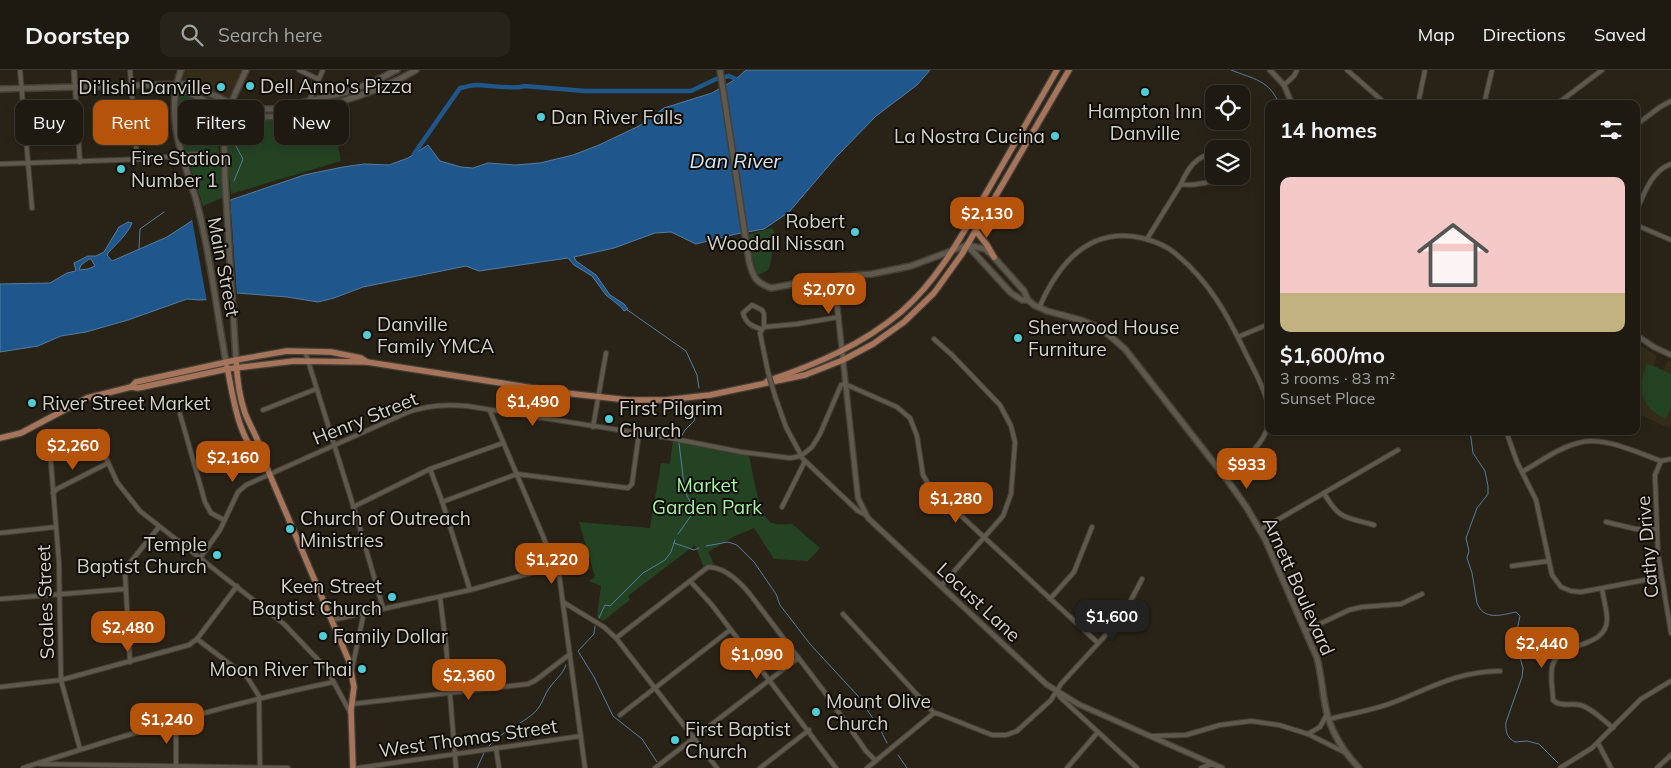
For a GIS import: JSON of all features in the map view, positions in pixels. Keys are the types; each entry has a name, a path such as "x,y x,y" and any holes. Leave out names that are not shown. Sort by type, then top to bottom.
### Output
{"main road":[{"name":"Main Street","path":"181,70 176,84 175,120 181,156 195,198 208,254 226,362"},
{"path":"232,100 246,70"},
{"path":"316,100 347,92 397,70"},
{"path":"347,100 382,88 416,70"},
{"path":"720,70 749,261 752,276 761,285 772,288 834,277 872,274 911,266 968,245"},
{"path":"739,390 797,370 842,350 873,333 908,306 934,278 953,250 1057,70"},
{"path":"0,438 21,433 87,398 131,387 138,388 237,367 294,361 367,362 628,400 664,400 739,390 799,377 843,360 873,344 914,313 944,281 968,245 1069,70"},
{"path":"176,84 202,100"},
{"path":"0,89 188,84 224,100"},
{"name":"Main Street","path":"224,145 224,180 236,360"},
{"path":"976,231 994,257 986,264"},
{"name":"Arnett Boulevard","path":"968,245 984,249 994,257 1024,290 1028,300 1039,308 1088,323 1102,330 1119,343 1223,474 1260,530 1320,668 1328,717 1335,735 1346,753 1359,768"},
{"name":"Arnett Boulevard","path":"968,245 1011,293 1022,300 1028,300"},
{"path":"131,387 136,382 236,360 287,352 317,351 340,353 361,358 367,362"},
{"path":"236,360 242,402 263,453 264,461 332,620 351,671 354,687 351,715 353,768"},
{"path":"226,362 238,419 257,456 264,461"}],"street":[{"path":"20,70 32,208"},
{"path":"74,70 80,162"},
{"path":"130,70 137,159"},
{"path":"299,70 318,79"},
{"path":"309,100 322,70"},
{"path":"1270,70 1284,85 1290,100"},
{"path":"1284,85 1294,76 1297,70"},
{"path":"1347,70 1381,100"},
{"path":"1419,100 1425,70"},
{"path":"1485,100 1492,70"},
{"path":"1562,100 1602,70"},
{"path":"380,79 382,88"},
{"path":"1640,122 1660,107 1671,102"},
{"path":"1011,151 1019,155"},
{"path":"0,164 137,159 204,153"},
{"path":"1147,239 1193,163 1205,155"},
{"path":"1640,203 1656,174 1671,164"},
{"path":"1180,184 1190,185 1205,182"},
{"path":"1640,228 1671,240"},
{"path":"1039,308 1054,279 1075,255 1089,243 1110,236 1129,236 1147,239 1174,252 1189,266 1218,301 1238,337 1265,396"},
{"name":"Locust Lane","path":"834,277 858,498 866,515 873,524 1057,692 1078,704 1222,768"},
{"path":"839,317 763,328 750,325 745,320 743,313 746,308 752,305 762,310 764,314 763,328 760,333 774,396 786,428 801,456 858,511 866,515"},
{"path":"1238,337 1265,326"},
{"path":"1640,338 1654,347 1671,354"},
{"path":"934,339 952,354 994,399 1008,418 1014,435 1015,452 1009,503 1000,521 940,586"},
{"path":"304,351 383,608"},
{"path":"593,427 606,353"},
{"path":"801,456 812,447 841,385 845,384 897,407 910,418 916,429 922,470 926,481 939,496 1098,643"},
{"path":"263,410 316,389"},
{"name":"Henry Street","path":"200,558 216,537 241,489 252,481 406,413 422,408 454,405 639,433 741,452 790,458 801,456"},
{"path":"490,410 556,566 561,585 585,768"},
{"path":"180,414 205,502 212,513 224,520"},
{"path":"99,432 108,462 117,482 130,500 159,527 269,611 294,634 321,661 351,715"},
{"path":"442,502 517,474 626,488 632,484 639,433"},
{"path":"1223,474 1259,445 1265,433"},
{"path":"1508,435 1522,472 1536,500 1554,580 1566,590 1581,592 1661,577"},
{"path":"1522,472 1570,446 1590,441 1605,442 1661,461 1671,459"},
{"path":"353,507 430,469 503,443"},
{"path":"1260,530 1398,450"},
{"name":"Scales Street","path":"50,451 60,593 61,680 80,749"},
{"path":"782,508 805,461"},
{"name":"Cathy Drive","path":"1661,461 1655,475 1657,529 1661,577 1671,633"},
{"path":"53,493 57,489 108,462"},
{"path":"430,469 470,590"},
{"path":"1324,493 1331,507 1338,514 1374,525"},
{"path":"1606,522 1636,529 1657,529"},
{"path":"0,533 56,527"},
{"path":"130,662 125,573 128,564 159,527"},
{"path":"1050,599 1074,572 1092,528"},
{"path":"1512,566 1549,561"},
{"path":"332,620 470,590 556,566"},
{"path":"616,638 710,566 730,575 749,593 823,690 860,743 876,761"},
{"path":"867,768 934,714 939,714 992,735 1006,735 1021,727 1051,700 1060,684 1120,620 1142,579"},
{"path":"690,581 770,680 836,768"},
{"path":"0,687 61,680 186,646 197,639 237,586"},
{"path":"1602,588 1607,617 1604,629 1593,640 1564,652 1556,658 1551,671 1553,700 1557,704 1581,706 1613,728"},
{"path":"0,598 125,589"},
{"path":"1305,630 1349,610 1400,604 1422,594"},
{"path":"440,597 456,768"},
{"path":"563,602 604,627 616,638 717,768"},
{"path":"351,671 364,612"},
{"path":"843,614 934,714"},
{"path":"620,715 730,630"},
{"path":"197,639 246,677 255,687 260,698 260,768"},
{"path":"352,704 528,684 570,654"},
{"path":"656,768 798,658"},
{"path":"1308,734 1320,727 1328,717 1388,704 1452,678 1476,673 1500,672"},
{"path":"1560,768 1598,743 1641,699 1671,681"},
{"path":"23,768 80,749 260,698 334,682"},
{"path":"1057,692 1060,697 1137,768"},
{"path":"1150,736 1186,735 1220,725 1251,721 1279,725 1308,734 1346,753"},
{"path":"176,722 176,767"},
{"path":"760,768 809,730"},
{"path":"1067,768 1098,732"},
{"name":"West Thomas Street","path":"358,768 581,736"},
{"path":"1598,743 1610,768"},
{"path":"496,748 499,768"},
{"path":"1657,768 1671,755"},
{"path":"37,764 90,767 288,768"},
{"path":"1201,768 1212,764"}],"shaded area":[{"path":"184,70 243,70 230,100 179,83"},
{"path":"1640,345 1657,356 1653,366 1663,370 1668,360 1671,361 1671,424 1669,428 1640,415"}],"green space":[{"path":"183,93 199,100 179,100"},
{"path":"178,102 178,128 177,118"},
{"path":"274,120 274,145 338,145 341,161 231,194 227,145 264,145 264,121"},
{"path":"182,145 218,145 224,197 203,206"},
{"path":"772,228 778,239 773,250 770,266 768,270 757,275 747,235"},
{"path":"1647,363 1671,374 1671,408 1665,419 1650,408 1642,396 1642,381"},
{"name":"Market Garden Park","path":"673,440 749,456 757,493 767,519 774,524 792,524 820,548 808,561 774,559 754,528 735,536 708,552 714,564 704,568 695,545 628,596 630,600 603,621 597,617 601,586 589,581 595,577 579,522 650,528 661,463 670,464"}],"water":[{"name":"Dan River","path":"746,70 930,70 917,85 876,116 837,156 789,212 764,229 696,244 671,232 655,233 614,248 574,257 576,261 596,275 610,295 624,304 628,309 624,311 606,295 592,276 574,265 568,258 479,271 466,266 363,287 318,302 287,297 237,293 221,299 187,299 128,320 86,332 61,336 38,346 0,352 0,284 50,283 67,273 76,271 74,263 88,256 96,256 104,252 119,227 128,222 132,223 107,255 112,261 167,237 216,205 304,175 364,164 389,165 408,158 428,145 440,161 461,167 473,168 488,163 515,165 540,163 573,155 599,145 639,126 664,108 712,93 736,79","holes":["91,259 95,266 79,270 81,265"]}],"pier":[{"path":"230,198 237,296 221,302 207,302 192,219 215,203"}],"waterway":[{"path":"1231,70 1260,81 1271,90 1277,100"},
{"path":"414,154 460,88 476,85 524,86 585,91 691,91 716,79 729,76 736,79"},
{"path":"234,181 243,159 236,146"},
{"path":"139,249 140,229 164,212"},
{"path":"626,309 686,351 697,375 699,388"},
{"path":"681,437 694,421 697,406"},
{"path":"1471,435 1473,453 1485,471 1488,486 1488,494 1477,508 1466,538 1469,551 1467,558 1472,573 1477,603 1480,609 1488,615 1516,612 1520,616 1515,640 1523,668 1522,677 1506,722 1506,731 1508,736 1515,742 1527,741 1539,744 1558,763"},
{"path":"678,534 695,510 687,496 684,484 679,443"},
{"path":"599,618 605,605 610,606 643,573 665,560 671,552 675,540"},
{"path":"706,546 728,542 737,545 754,562 776,594 780,605 810,644 858,696 887,743"},
{"path":"674,543 694,550 699,548"},
{"path":"595,626 594,634 578,651 594,677 613,716 642,739 657,762"},
{"path":"489,746 499,736 536,711 566,665"},
{"path":"477,768 484,753"},
{"path":"898,755 907,768"}],"place":[{"name":"Dell Anno's Pizza","path":"250,86"},
{"name":"Di’lishi Danville","path":"221,87"},
{"name":"Hampton Inn Danville","path":"1145,92"},
{"name":"Dan River Falls","path":"541,117"},
{"name":"La Nostra Cucina","path":"1055,136"},
{"name":"Fire Station Number 1","path":"121,169"},
{"name":"Robert Woodall Nissan","path":"855,232"},
{"name":"Danville Family YMCA","path":"367,335"},
{"name":"Sherwood House Furniture","path":"1018,338"},
{"name":"River Street Market","path":"32,403"},
{"name":"First Pilgrim Church","path":"609,419"},
{"name":"Church of Outreach Ministries","path":"290,529"},
{"name":"Temple Baptist Church","path":"217,555"},
{"name":"Keen Street Baptist Church","path":"392,597"},
{"name":"Family Dollar","path":"323,636"},
{"name":"Moon River Thai","path":"362,669"},
{"name":"Mount Olive Church","path":"816,712"},
{"name":"First Baptist Church","path":"675,740"}]}
